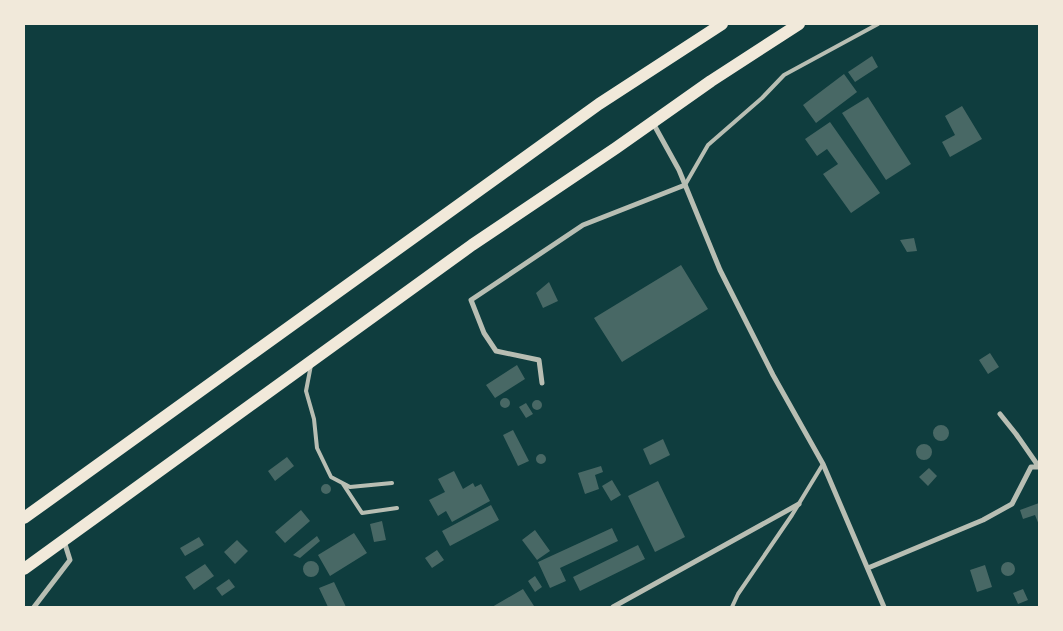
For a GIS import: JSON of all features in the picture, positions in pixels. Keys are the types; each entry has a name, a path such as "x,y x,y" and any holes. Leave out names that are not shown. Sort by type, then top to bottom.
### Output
{"main road":[{"path":"24,518 599,104 722,24"},
{"path":"24,569 472,245 710,81 798,24"}],"street":[{"path":"653,122 679,170 720,270 773,375 823,464 884,607"},
{"path":"542,383 539,360 496,351 484,333 471,300 583,226 685,185"},
{"path":"1000,414 1039,467"},
{"path":"868,568 983,520 1012,504 1031,466 1039,467"},
{"path":"613,607 799,504"},
{"path":"34,607 70,560 64,540"}],"lane":[{"path":"685,185 708,145 762,98 784,75 878,24"},
{"path":"311,362 306,391 314,418 316,448 331,477 350,487 392,483"},
{"path":"732,607 738,594 799,504 823,464"},
{"path":"341,482 362,514 396,508"}],"building":[{"path":"872,56 878,67 855,82 848,72"},
{"path":"844,74 857,92 816,123 803,105"},
{"path":"868,97 911,164 886,180 842,113"},
{"path":"962,106 982,139 950,157 942,142 955,135 945,116"},
{"path":"830,122 880,193 851,213 823,174 838,164 827,149 817,156 805,139"},
{"path":"914,238 917,251 907,252 900,240"},
{"path":"681,265 708,309 622,362 594,318"},
{"path":"549,282 558,301 543,308 536,293"},
{"path":"990,353 999,367 988,374 979,360"},
{"path":"517,365 525,379 495,398 486,385"},
{"path":"503,398 507,398 510,403 509,407 503,408 500,405 500,401"},
{"path":"535,400 539,400 542,405 541,409 535,410 532,407 532,403"},
{"path":"526,403 533,414 526,418 519,407"},
{"path":"941,425 949,433 941,441 933,433"},
{"path":"513,430 529,461 518,466 503,435"},
{"path":"663,439 670,455 650,465 643,449"},
{"path":"924,444 930,446 932,452 930,458 924,460 918,458 916,452 918,446"},
{"path":"539,454 543,454 546,459 545,463 539,464 536,461 536,457"},
{"path":"287,457 294,466 275,481 268,471"},
{"path":"601,466 603,472 595,475 599,489 585,494 578,473"},
{"path":"929,468 937,476 928,486 919,477"},
{"path":"454,471 463,489 473,483 475,487 481,484 490,501 452,522 446,511 438,516 429,500 445,492 438,479"},
{"path":"612,480 621,495 611,501 602,486"},
{"path":"658,481 685,537 655,552 628,496"},
{"path":"324,484 328,484 331,489 330,493 324,494 321,491 321,487"},
{"path":"1039,503 1039,525 1035,515 1023,519 1020,510"},
{"path":"491,505 499,520 450,546 442,531"},
{"path":"301,510 310,521 285,543 275,532"},
{"path":"382,521 386,540 374,542 370,524"},
{"path":"612,528 618,541 560,568 566,581 550,588 538,562"},
{"path":"535,530 550,551 537,560 522,540"},
{"path":"354,533 367,553 330,576 318,555"},
{"path":"317,536 320,541 300,558 293,555"},
{"path":"199,537 204,545 185,556 180,548"},
{"path":"237,540 248,551 235,564 224,552"},
{"path":"638,545 645,559 580,591 573,577"},
{"path":"437,550 444,560 432,568 425,558"},
{"path":"311,561 319,569 311,577 303,569"},
{"path":"1005,562 1011,562 1015,569 1011,576 1005,576 1001,572 1001,566"},
{"path":"205,564 214,576 194,590 185,577"},
{"path":"985,565 992,587 977,592 970,570"},
{"path":"535,576 542,587 535,592 528,581"},
{"path":"229,579 235,587 222,596 216,588"},
{"path":"334,582 346,607 328,607 319,588"},
{"path":"523,589 534,606 492,607"},
{"path":"1023,589 1028,600 1018,604 1013,593"}]}
